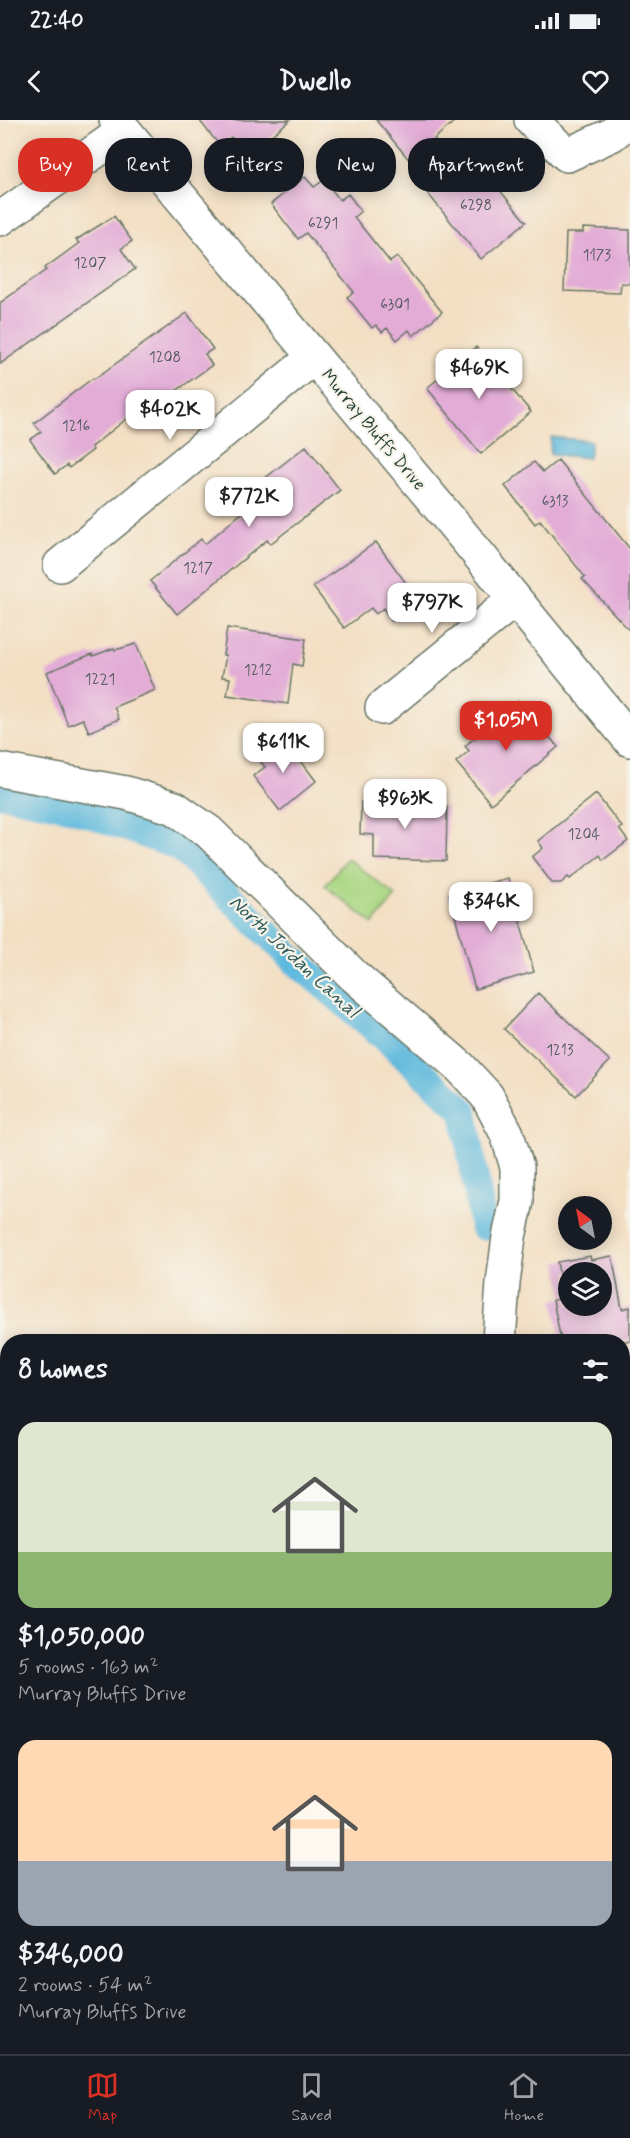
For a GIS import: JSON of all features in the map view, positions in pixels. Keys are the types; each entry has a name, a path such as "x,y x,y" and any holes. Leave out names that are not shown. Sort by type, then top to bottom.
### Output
{"street":[{"path":"531,120 567,155 611,135 630,120"},
{"path":"0,219 120,125"},
{"name":"Murray Bluffs Drive","path":"120,125 470,544 630,740"},
{"path":"60,564 313,358"},
{"path":"382,708 514,600"},
{"path":"0,770 126,793 175,808 209,832 346,969 460,1067 487,1096 507,1134 518,1167 517,1201 509,1237 499,1334"}],"green space":[{"path":"347,858 396,896 373,924 325,886"}],"water":[{"path":"551,437 591,441 589,458 550,454"}],"building":[{"path":"199,120 290,120 268,138 214,138"},
{"path":"376,120 456,120 435,138 408,138 408,158 396,144 396,138 391,138"},
{"path":"304,178 314,187 316,186 316,192 334,192 340,200 348,194 361,211 354,217 390,262 397,257 442,312 413,336 409,330 397,340 387,328 382,332 376,325 372,328 347,297 354,292 306,233 298,239 271,204 286,192 304,192"},
{"path":"427,192 501,192 526,222 481,259"},
{"path":"114,216 132,241 121,249 135,269 0,364 0,303 79,243 76,240"},
{"path":"583,228 630,230 630,284 621,283 620,293 564,291 566,233 583,233"},
{"path":"187,313 213,349 205,354 212,365 151,409 147,403 91,447 93,450 69,468 67,465 55,474 30,440 41,432 34,423 93,378"},
{"path":"476,347 531,412 481,454 427,388"},
{"path":"306,446 340,490 270,544 267,540 177,614 150,581 201,539 205,544 244,511 236,501"},
{"path":"558,460 630,549 630,631 582,579 585,577 540,520 535,524 505,486 534,462 543,472"},
{"path":"376,542 419,601 392,621 383,608 376,614 371,608 344,628 313,587"},
{"path":"227,628 306,639 302,666 293,664 288,704 227,695 230,678 222,677"},
{"path":"136,644 155,690 114,707 119,719 89,732 83,719 68,725 47,672 92,654 93,656 114,648 115,650"},
{"path":"518,701 558,747 491,804 456,762 469,751 465,746"},
{"path":"282,736 316,781 280,811 253,776 265,767 256,756"},
{"path":"596,794 622,827 619,829 628,841 603,860 600,855 570,879 568,877 561,883 552,883 532,857 543,848 538,841"},
{"path":"376,800 406,800 406,806 447,807 446,861 374,859 374,835 360,834 361,802 376,802"},
{"path":"508,878 534,972 475,989 449,894"},
{"path":"538,993 610,1061 576,1096 504,1029"},
{"path":"590,1256 591,1260 612,1256 622,1309 630,1307 630,1334 560,1334 553,1300 558,1299 558,1316 612,1316 612,1262 558,1262 558,1267 557,1262"}],"waterway":[{"name":"North Jordan Canal","path":"0,793 73,808 179,847 294,960 382,1035 464,1111 483,1226"}]}
